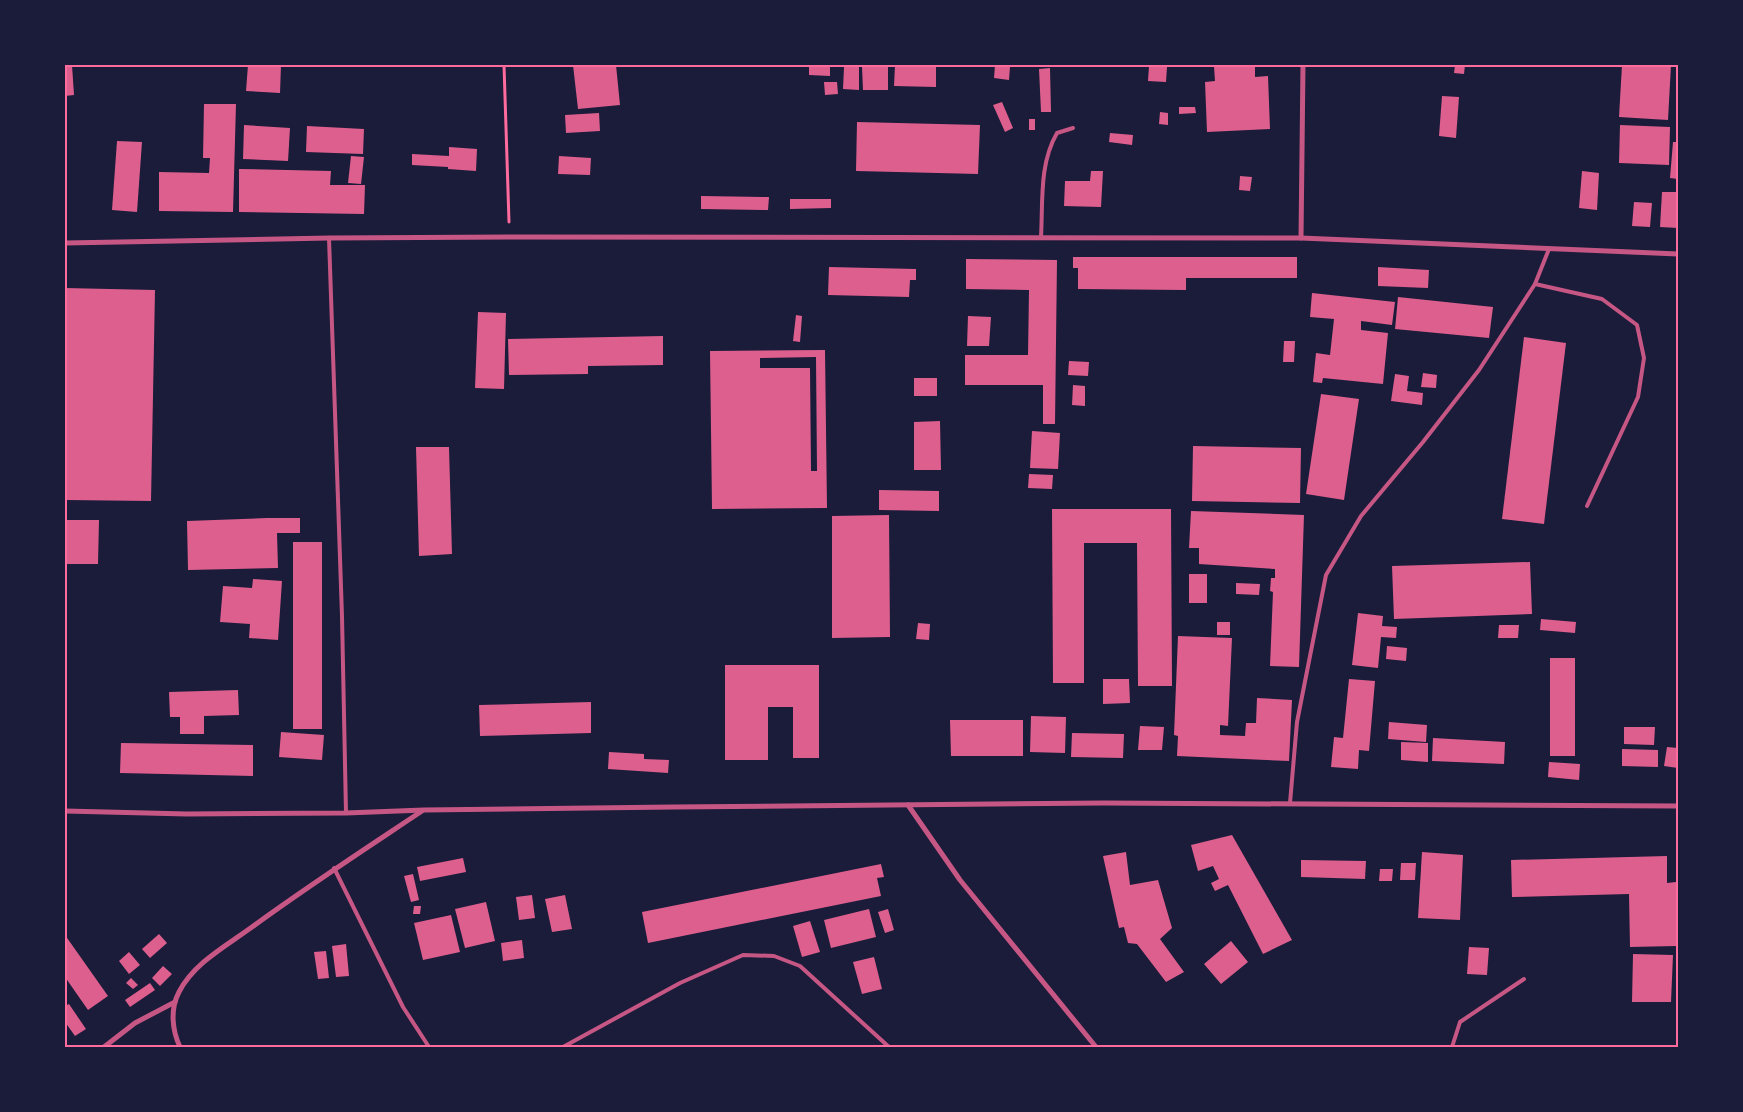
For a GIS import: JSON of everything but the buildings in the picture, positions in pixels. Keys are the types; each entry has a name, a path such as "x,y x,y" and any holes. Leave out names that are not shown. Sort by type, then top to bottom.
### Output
{"street":[{"path":"1301,238 1303,65"},
{"path":"65,243 510,237 1301,238 1678,254"},
{"path":"65,812 346,814 424,810 1290,803 1678,806"},
{"path":"908,805 960,880 1096,1047"},
{"path":"180,1047 172,1025 175,1002 180,990 198,966 334,868 424,810"},
{"path":"104,1047 135,1023 175,1002"}],"lane":[{"path":"1041,237 1044,163 1049,146 1057,132 1072,128"},
{"path":"329,238 342,616 346,814"},
{"path":"1290,803 1297,722 1326,575 1361,516 1423,442 1479,370 1535,284 1549,249"},
{"path":"1535,284 1602,299 1637,325 1644,358 1638,397 1587,506"},
{"path":"334,868 403,1007 429,1047"},
{"path":"563,1047 680,983 743,955 774,956 800,966 831,992 889,1047"},
{"path":"1452,1047 1460,1022 1524,979"}],"path":[{"path":"504,65 510,237"}]}
